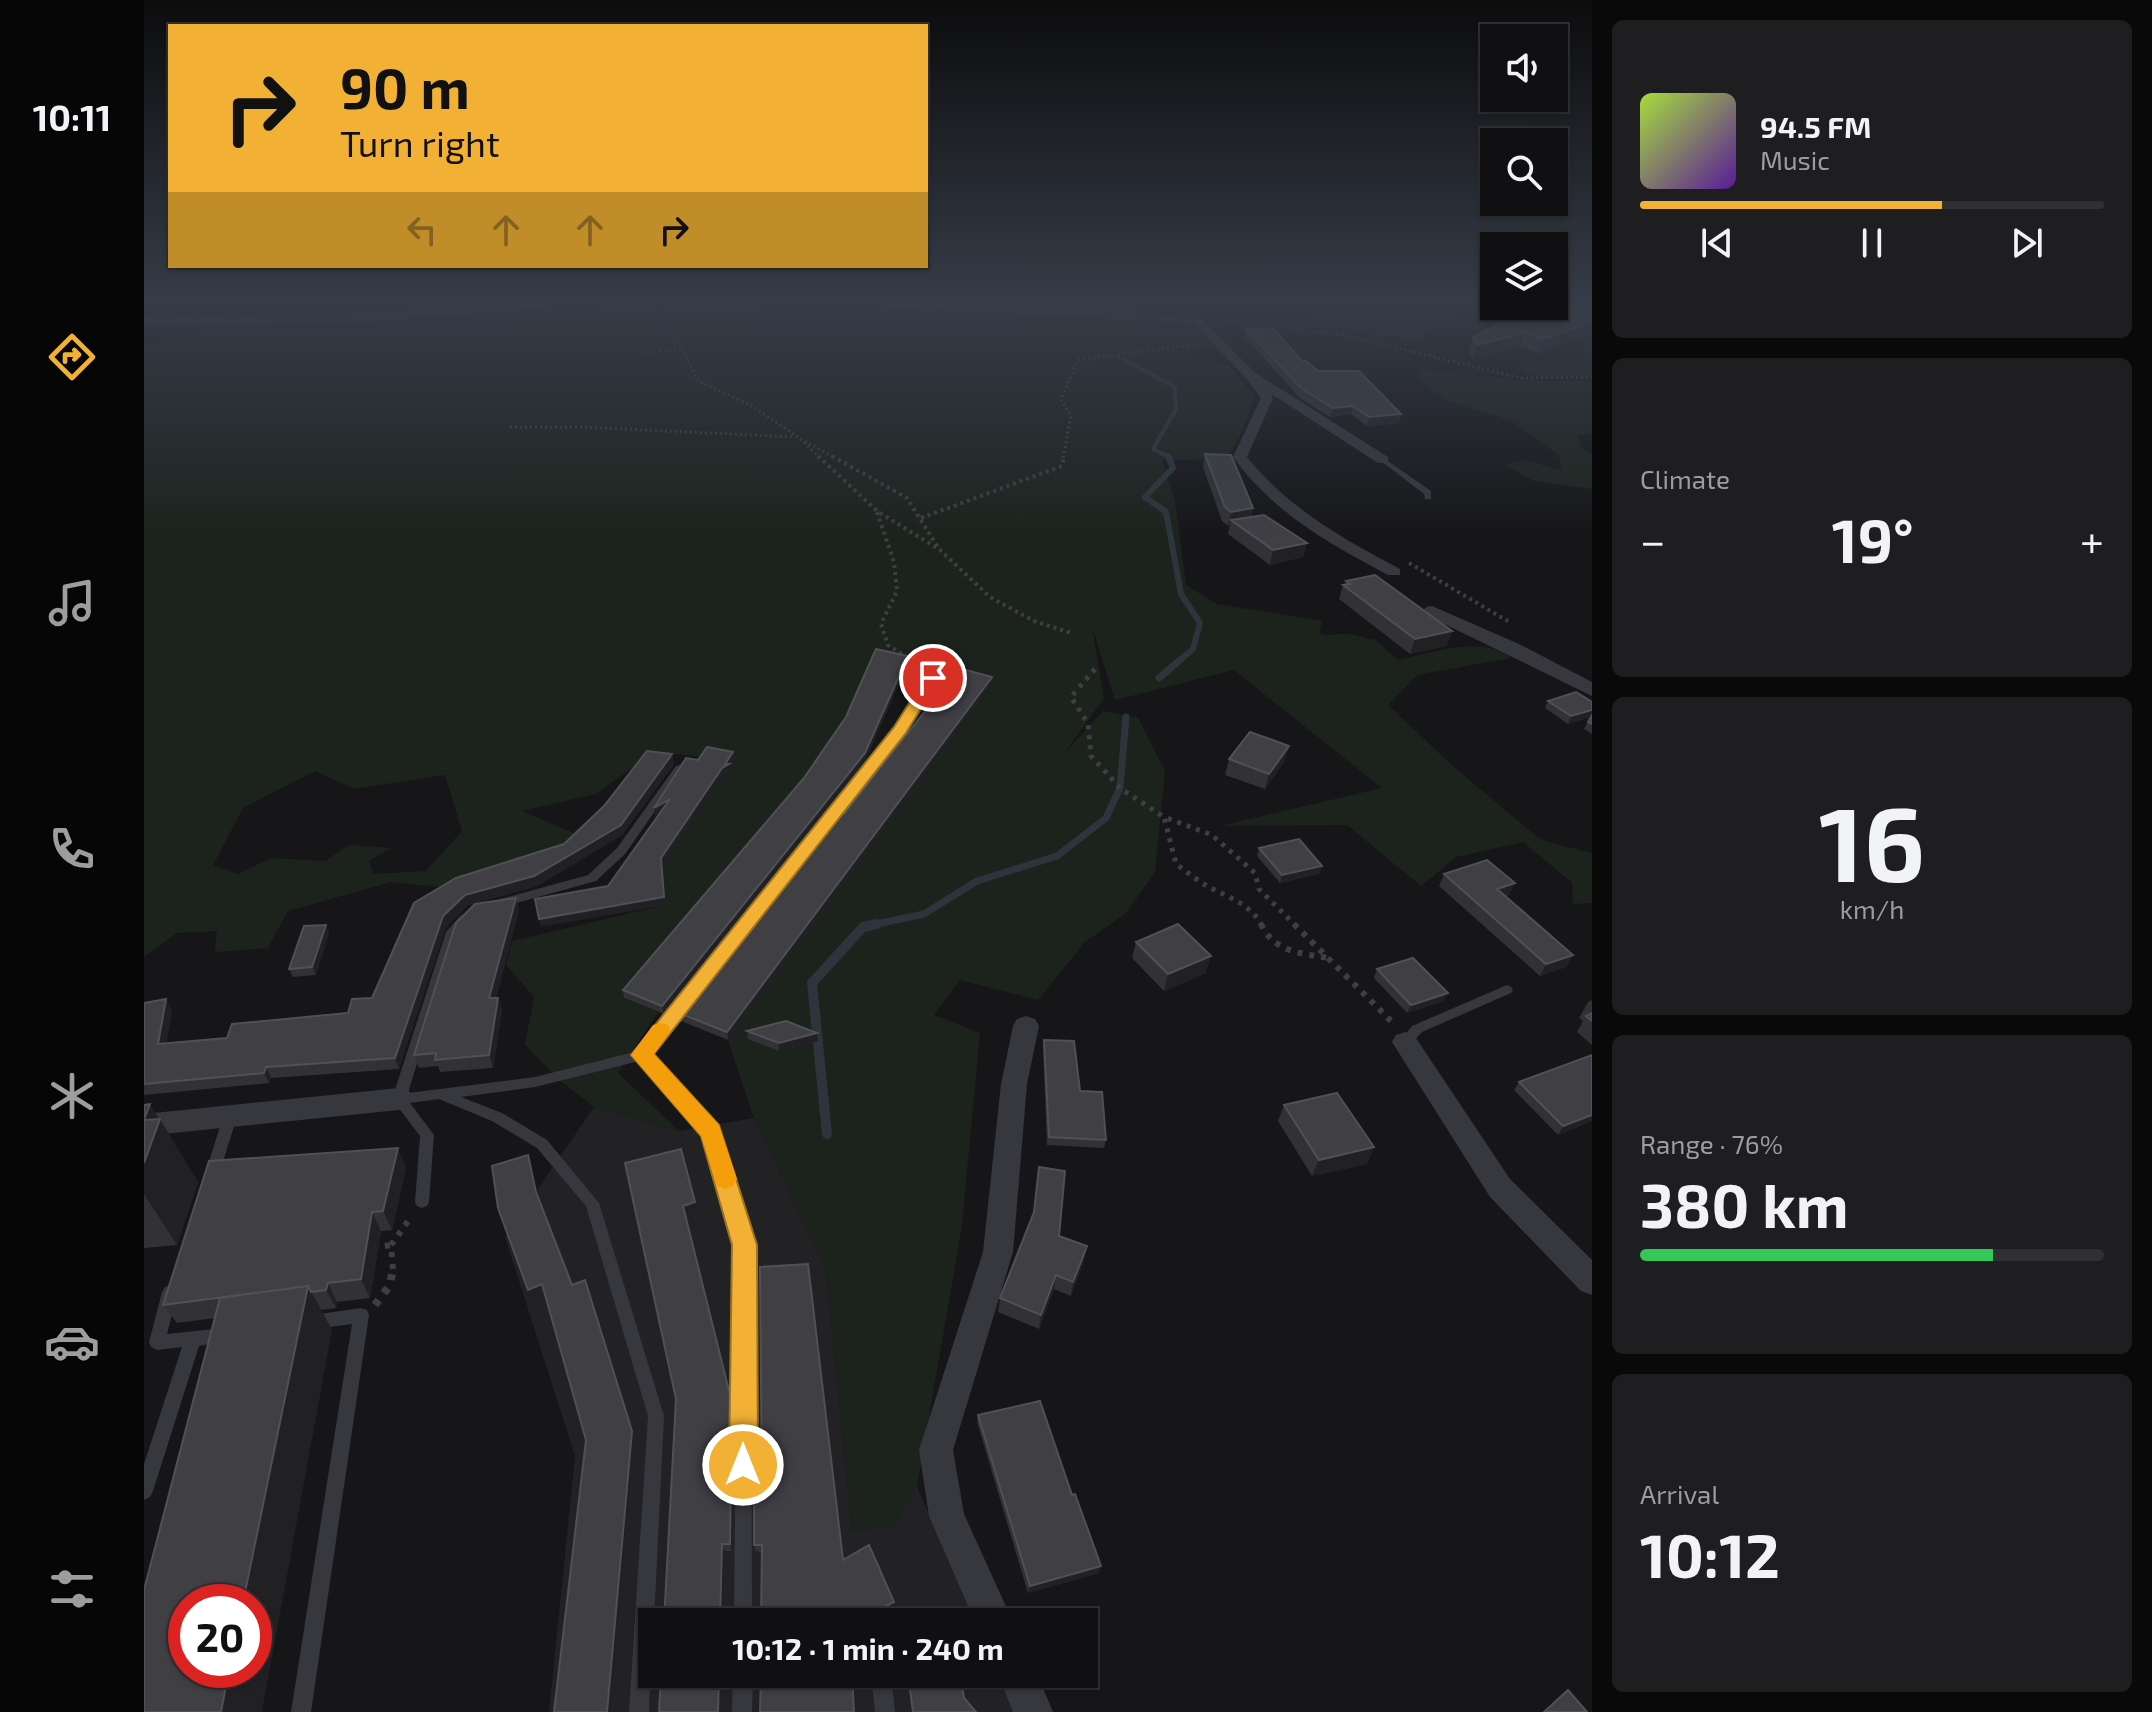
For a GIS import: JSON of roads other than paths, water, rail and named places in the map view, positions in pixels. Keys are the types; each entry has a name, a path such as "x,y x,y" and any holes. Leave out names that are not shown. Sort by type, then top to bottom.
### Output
{"street":[{"path":"1254,380 1267,398 1240,457 1255,477 1298,520 1394,572"},
{"path":"1258,380 1383,460"},
{"path":"1432,611 1512,650 1531,655 1592,690"},
{"path":"988,1608 947,1516 936,1450 998,1252 1014,1084 1026,1026"},
{"path":"1405,1042 1500,1188 1592,1281"},
{"path":"144,1125 399,1099"},
{"path":"1023,1688 1033,1712"}],"lane":[{"path":"1383,460 1428,493 1428,497"},
{"path":"399,1099 535,1082 642,1055 900,729 933,678"},
{"path":"488,907 592,878 621,851 680,768"},
{"path":"399,1099 452,932 473,911"},
{"path":"1405,1042 1417,1029 1507,990"},
{"path":"642,1055 711,1132 744,1245 743,1608"},
{"path":"440,1094 497,1117 542,1144 592,1203 656,1416 639,1712"},
{"path":"399,1099 427,1135 422,1202"},
{"path":"207,1189 230,1117"},
{"path":"179,1273 164,1307 157,1342 239,1333"},
{"path":"300,1324 361,1315 301,1712"},
{"path":"144,1491 193,1339"},
{"path":"742,1712 743,1688"},
{"path":"882,1688 885,1712"}],"waterway":[{"path":"1162,380 1175,387 1176,409 1153,449 1168,457"},
{"path":"1168,457 1173,468 1145,497 1166,512 1181,594 1200,623 1193,649 1178,662"},
{"path":"1159,678 1180,660"},
{"path":"867,926 924,914 977,881 1057,856 1106,818 1120,788 1126,717"},
{"path":"827,1134 812,983 863,927 877,924"}]}
